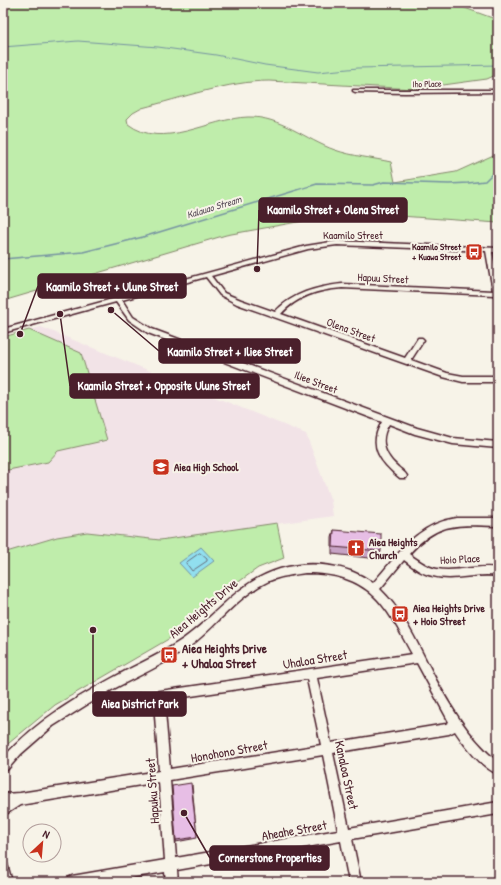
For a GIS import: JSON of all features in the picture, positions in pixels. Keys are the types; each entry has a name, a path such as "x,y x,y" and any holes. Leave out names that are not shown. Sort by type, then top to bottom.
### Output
{"street":[{"name":"Iho Place","path":"356,91 498,91"},
{"name":"Kaamilo Street","path":"3,331 322,244 361,244 498,250"},
{"path":"489,250 498,295"},
{"name":"Olena Street","path":"208,276 217,289 229,298 407,362 463,379 498,379"},
{"name":"Hapuu Street","path":"276,315 283,306 298,296 328,287 342,286 498,295"},
{"name":"Iliee Street","path":"118,300 128,316 136,323 150,331 388,421 432,436 453,441 498,445"},
{"path":"407,362 420,340"},
{"path":"388,421 384,425 379,438 380,448 385,460 403,476"},
{"path":"374,589 404,555 423,536 434,528 455,523 498,522"},
{"name":"Hoio Place","path":"404,555 420,566 436,573 451,573 477,569 498,572"},
{"name":"Aiea Heights Drive","path":"3,766 7,759 33,735 76,704 186,644 248,587 263,579 293,570 325,569 357,578 374,589 383,598 402,626 456,722 475,747 498,769"},
{"name":"Uhaloa Street","path":"100,691 110,699 119,702 419,658"},
{"name":"Kanaloa Street","path":"311,673 355,882"},
{"name":"Hapuku Street","path":"159,697 172,882"},
{"name":"Honohono Street","path":"3,800 20,799 449,730 456,722"},
{"path":"3,810 20,799"},
{"name":"Aheahe Street","path":"72,882 498,808"},
{"path":"3,868 6,882"}],"shaded area":[{"name":"Aiea High School","path":"41,327 306,434 331,501 333,516 160,540 87,532 57,537 3,553 3,337"}],"green space":[{"path":"3,3 451,3 498,20 498,74 487,79 414,89 269,81 254,82 222,87 142,108 133,113 127,119 128,124 142,131 156,134 171,134 218,122 248,117 271,120 335,150 391,162 395,182 456,172 498,153 498,223 386,215 325,217 226,235 3,301"},
{"path":"29,330 81,353 107,440 58,451 48,462 3,471 3,337"},
{"path":"277,523 284,558 258,568 233,586 193,623 172,637 55,705 3,748 3,553 57,537 87,532 160,540"}],"water":[{"path":"201,547 214,561 192,577 179,563"}],"building":[{"path":"334,530 381,534 381,551 333,547"},
{"path":"191,783 197,837 176,840 172,786"}],"waterway":[{"path":"3,47 78,41 158,47 216,55 265,65 318,72 358,68 498,65"},
{"name":"Kalauao Stream","path":"3,259 83,252 143,237 317,184 373,185 384,182 449,184 468,183 485,181 498,168"}],"place":[{"name":"Kaamilo Street + Kuawa Street","path":"474,252"},
{"name":"Kaamilo Street + Olena Street","path":"257,269"},
{"name":"Kaamilo Street + Iliee Street","path":"111,310"},
{"name":"Kaamilo Street + Opposite Ulune Street","path":"60,314"},
{"name":"Kaamilo Street + Ulune Street","path":"20,334"},
{"name":"Aiea High School","path":"161,467"},
{"name":"Aiea Heights Church","path":"356,548"},
{"name":"Aiea Heights Drive + Hoio Street","path":"400,614"},
{"name":"Aiea District Park","path":"93,630"},
{"name":"Aiea Heights Drive + Uhaloa Street","path":"169,655"},
{"name":"Cornerstone Properties","path":"184,813"}]}
